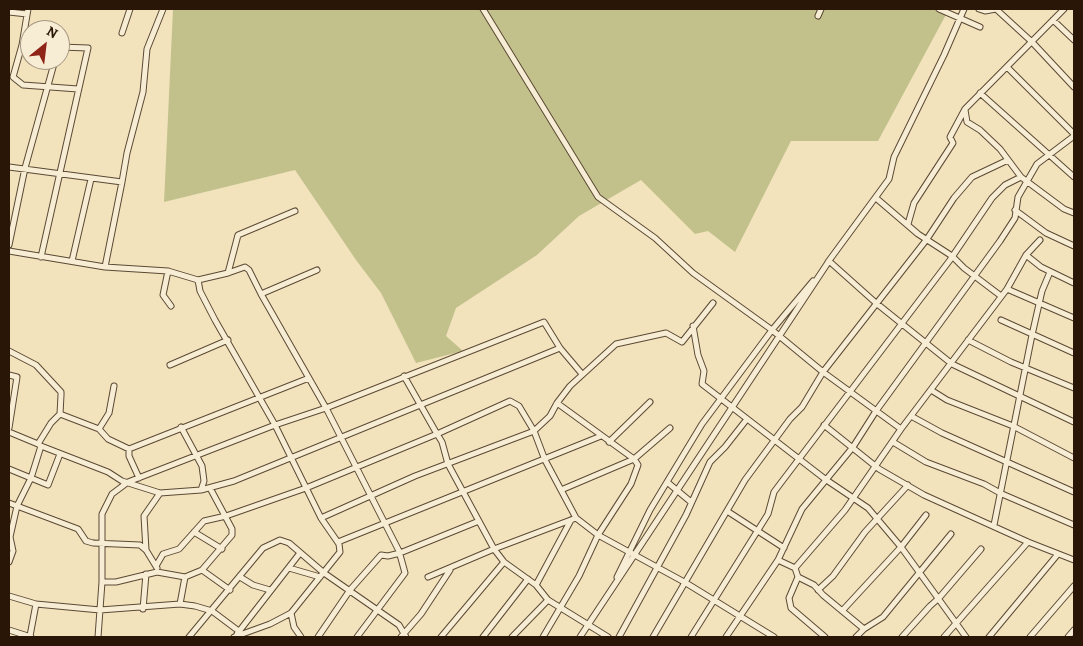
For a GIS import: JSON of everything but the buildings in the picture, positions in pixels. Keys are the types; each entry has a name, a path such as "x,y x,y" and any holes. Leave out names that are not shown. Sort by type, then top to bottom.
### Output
{"street":[{"path":"122,33 130,9"},
{"path":"105,266 127,153 143,92 147,49 163,9"},
{"path":"483,9 598,197 655,238 693,273 772,330 823,372 900,430"},
{"path":"818,16 821,9"},
{"path":"940,9 980,27"},
{"path":"580,637 588,626 667,482 720,399 772,330 829,261 889,179 894,157 964,9"},
{"path":"979,9 985,11 996,9 1032,42 1074,86"},
{"path":"908,224 914,202 953,143 950,137 965,109 1064,9"},
{"path":"9,12 28,11"},
{"path":"1053,20 1074,40"},
{"path":"41,257 88,48 70,47"},
{"path":"20,51 12,77 23,85 78,89"},
{"path":"726,637 778,560 802,509 824,479 853,447 876,411 976,277 1015,218 1015,210 1024,178 1037,164 1074,135 1008,67"},
{"path":"9,245 25,168 52,70"},
{"path":"980,93 1074,177"},
{"path":"965,109 967,122 980,130 1024,178 1064,209 1074,213"},
{"path":"653,637 745,480 802,407 823,372 926,239 954,198 975,174 1008,160"},
{"path":"9,167 122,182"},
{"path":"691,637 768,514 774,492 952,256 992,198 1006,185 1024,178"},
{"path":"72,261 91,179"},
{"path":"876,198 1001,296"},
{"path":"1015,210 1046,233 1074,246"},
{"path":"228,273 238,235 295,211"},
{"path":"796,568 853,498 900,430 952,364 1007,289 1026,255 1040,240"},
{"path":"9,251 105,266 168,271 198,280 245,268 249,270 342,437 400,553 405,573 357,637"},
{"path":"1026,255 1031,261 1074,283"},
{"path":"829,261 876,303 952,364 1074,422"},
{"path":"580,637 829,261"},
{"path":"261,294 317,270"},
{"path":"168,271 163,295 171,306"},
{"path":"994,525 1002,494 1006,460 1039,302 1050,272"},
{"path":"198,280 200,291 258,398 275,425 321,518 338,542 340,552 291,613 270,624 235,637"},
{"path":"1007,289 1074,318"},
{"path":"321,518 372,495 534,431 550,416 562,394 616,344 666,333 682,342 712,303"},
{"path":"1001,320 1074,352"},
{"path":"98,637 102,582 101,544 103,509 112,494 122,485 275,425 326,408 404,376 483,348 511,334 544,322 560,348 582,374"},
{"path":"693,326 698,355 704,371 702,384 824,479 868,508 940,598 966,637"},
{"path":"170,364 228,340"},
{"path":"968,340 1026,368 1074,388"},
{"path":"9,432 108,472 122,481 160,493 201,490 342,437 560,348"},
{"path":"9,351 36,365 61,392 60,414 51,423 40,445 31,478 17,506 9,537 13,551 9,562"},
{"path":"9,375 17,377 9,428"},
{"path":"404,376 442,442 448,464 478,521 504,562 536,584 548,600 608,637"},
{"path":"60,414 99,429 108,439 129,449 310,378"},
{"path":"99,429 109,413 114,386"},
{"path":"931,390 947,400 1013,426 1074,458"},
{"path":"156,566 163,554 179,550 204,521 226,516 306,488 437,434 510,401 519,406 534,431 545,460 561,490 573,519 598,535 686,583 774,637"},
{"path":"609,442 650,402"},
{"path":"543,637 561,608 598,535 633,479 638,465 634,459 557,403"},
{"path":"911,416 942,433 1074,492"},
{"path":"619,637 686,515 690,502 710,462 725,447 747,419"},
{"path":"824,425 876,466 908,485 967,515 994,525 1028,542 1074,559"},
{"path":"181,427 203,472 204,481 201,490"},
{"path":"561,490 634,459 670,428"},
{"path":"338,542 601,436"},
{"path":"893,442 926,462 984,484 1002,494 1074,525"},
{"path":"129,449 129,456 139,478"},
{"path":"9,469 50,485 60,454"},
{"path":"667,482 690,502"},
{"path":"818,590 833,576 865,532 908,485"},
{"path":"102,582 116,582 157,572 185,577 202,570 222,549 232,535 232,528 210,488"},
{"path":"157,572 156,566 146,550 144,516 160,493"},
{"path":"9,503 78,529 86,541 101,544 135,544 146,550"},
{"path":"727,511 784,548"},
{"path":"842,611 901,547 926,515"},
{"path":"428,577 573,519"},
{"path":"536,584 573,519"},
{"path":"318,637 350,590 381,555 388,556 400,553 478,521"},
{"path":"194,532 222,549"},
{"path":"856,637 864,629 883,617 951,534"},
{"path":"189,637 263,548 273,542 283,541 300,553 322,575"},
{"path":"944,637 1028,542"},
{"path":"902,637 930,606 940,598 981,549"},
{"path":"235,637 241,634 270,590 300,553"},
{"path":"989,637 1058,554"},
{"path":"778,560 796,568"},
{"path":"441,637 504,562"},
{"path":"289,568 322,575 350,590 399,625 404,636"},
{"path":"404,636 452,568"},
{"path":"796,568 798,577 789,598 791,608 825,637"},
{"path":"202,570 230,590"},
{"path":"144,609 146,574"},
{"path":"180,604 185,577"},
{"path":"240,577 253,585 270,590"},
{"path":"798,577 806,580 864,629"},
{"path":"484,637 528,578"},
{"path":"1030,637 1074,586"},
{"path":"9,596 36,604 100,610 144,609 180,604 195,606 212,611 241,634"},
{"path":"512,637 548,600"},
{"path":"9,630 31,636 36,604"},
{"path":"291,613 294,627 301,637"},
{"path":"1068,637 1074,630"}],"shaded area":[{"path":"173,9 949,9 878,141 791,141 735,252 708,231 695,234 641,180 579,216 537,255 456,308 446,336 463,351 416,363 381,293 356,260 295,170 164,202"}]}
